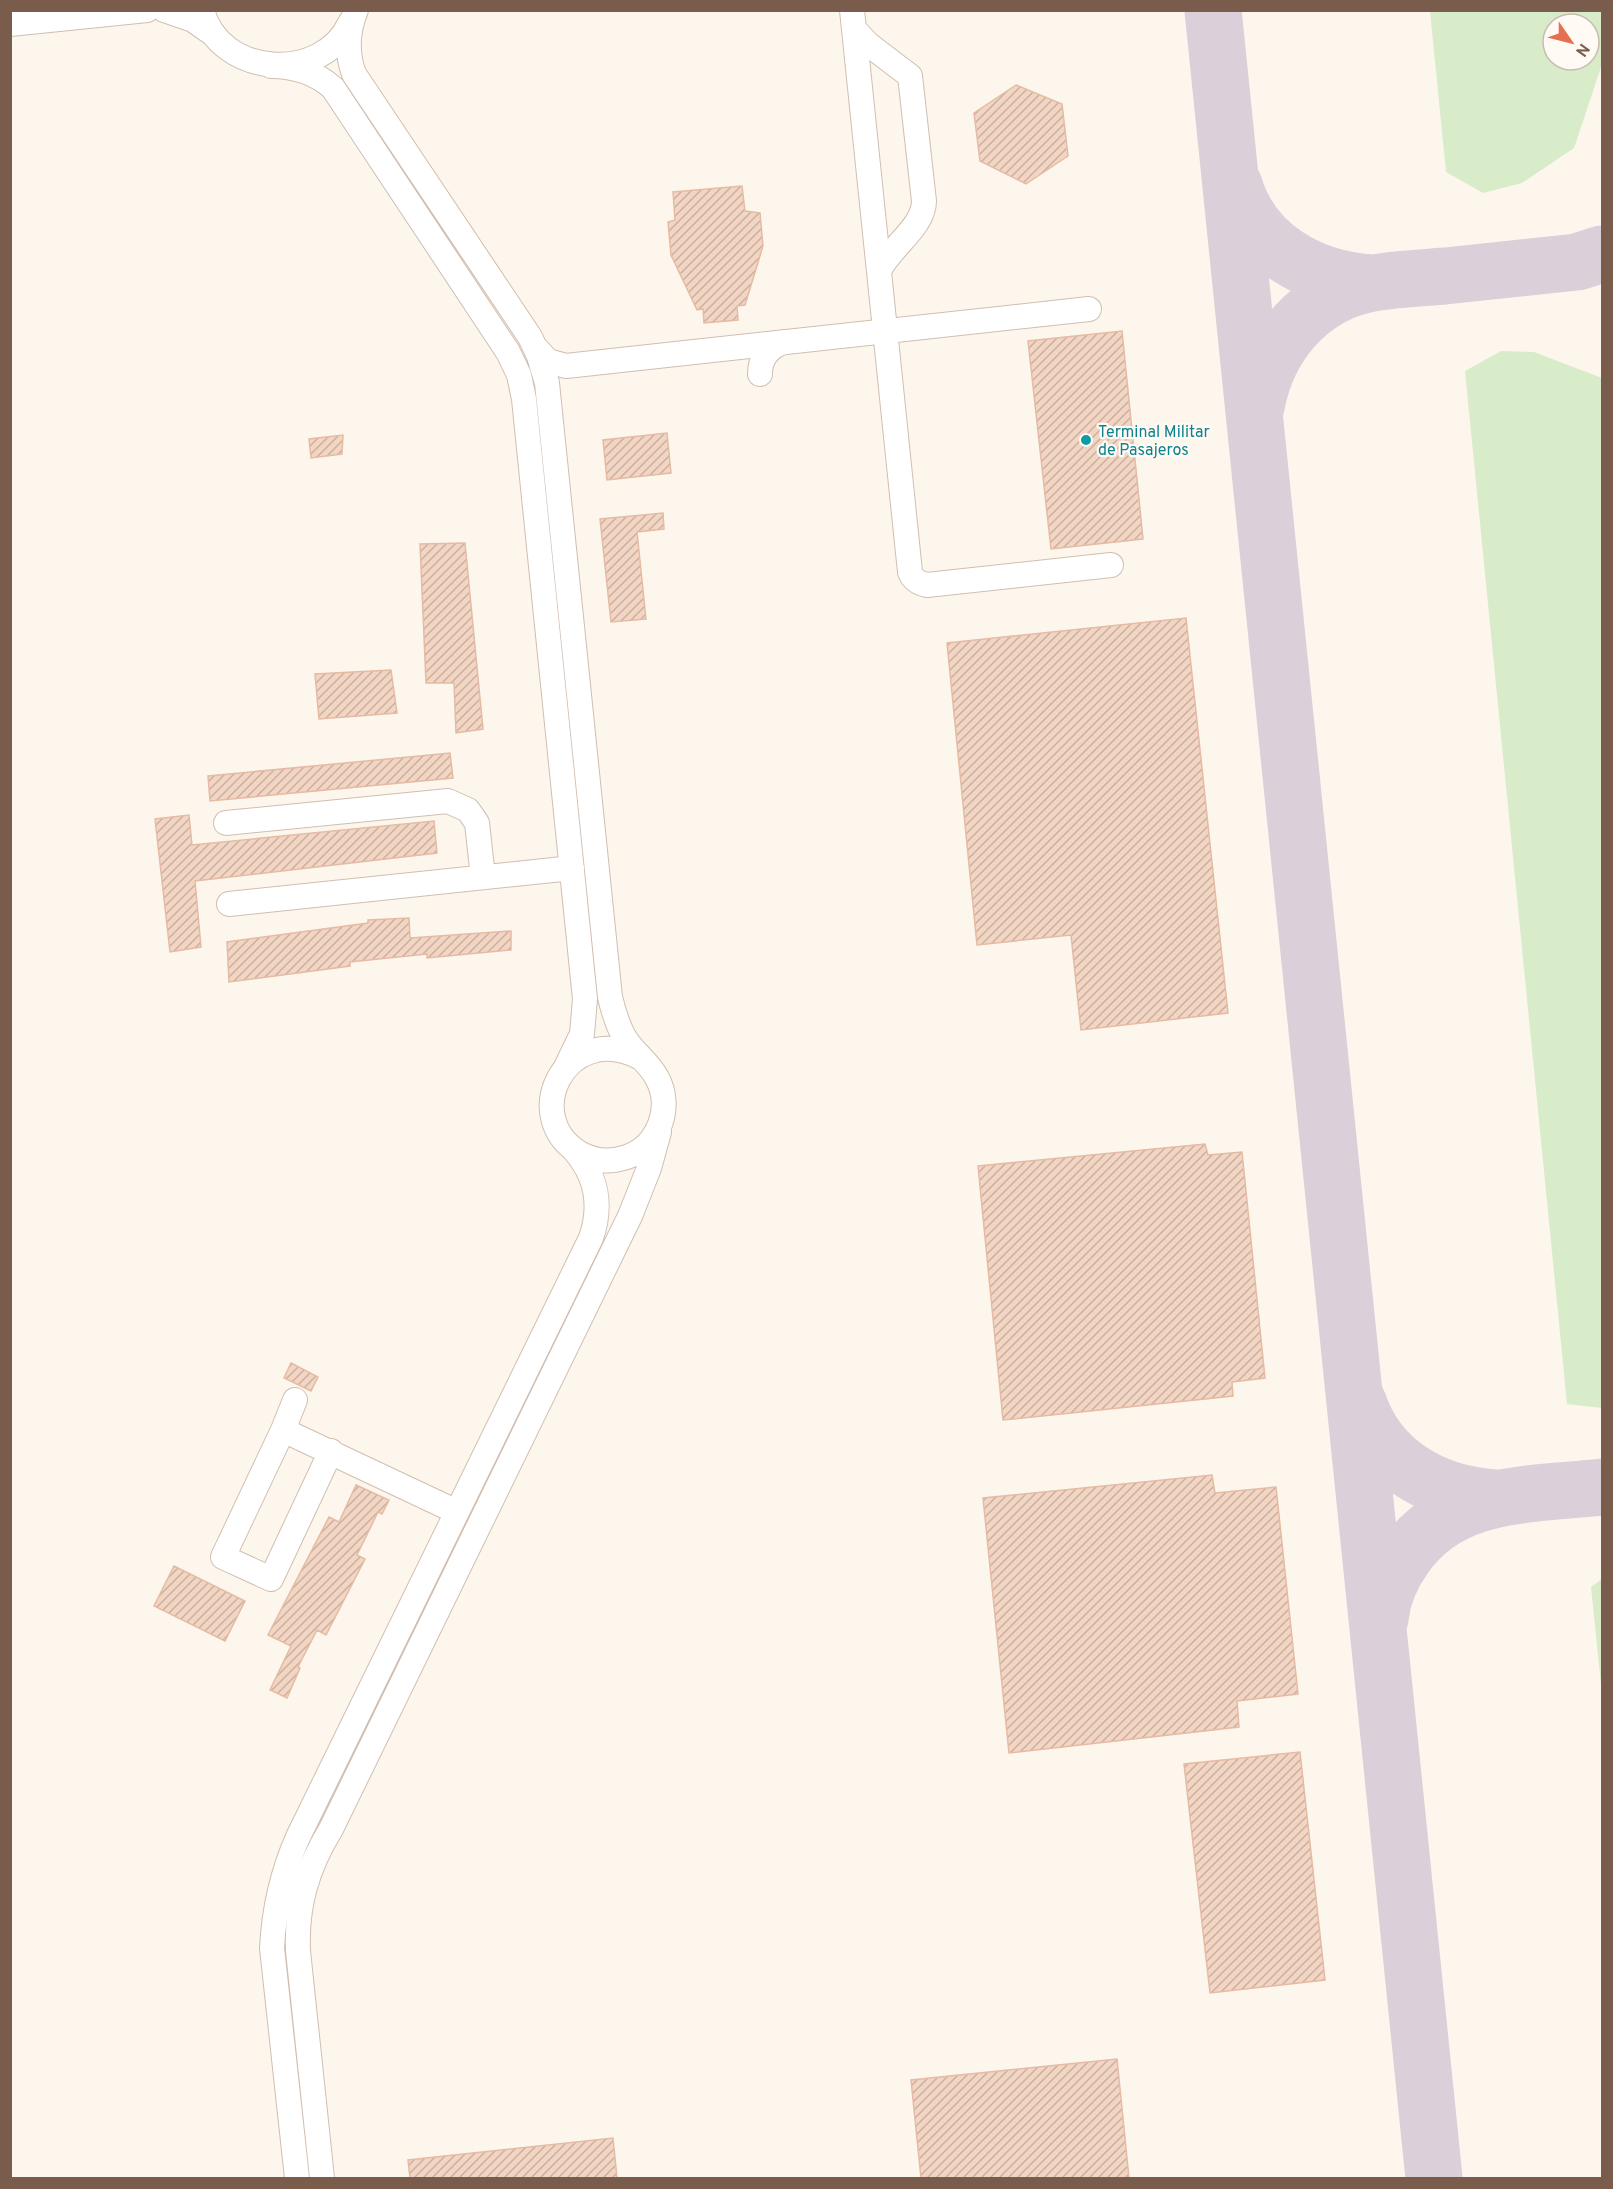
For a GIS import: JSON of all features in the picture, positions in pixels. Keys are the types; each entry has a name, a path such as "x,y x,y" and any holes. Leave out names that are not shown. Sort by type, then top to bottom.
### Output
{"street":[{"path":"10,24 147,10"},
{"path":"164,10 193,20 214,35 230,51 250,61 309,72 333,88 517,369 522,387 527,428 586,1011 578,1046 556,1081 552,1096 552,1111 556,1126 564,1140 583,1160 594,1182 597,1196 596,1224 298,1837 277,1899 272,1948 297,2178"},
{"path":"202,10 214,35"},
{"path":"272,66 294,65 315,57 334,45 348,28 356,10"},
{"path":"356,10 348,44 354,74 535,346 548,361 566,366 1089,309"},
{"path":"853,20 868,44 908,72 912,80 924,201 920,219 889,254 879,271"},
{"path":"853,20 912,577 921,584 927,585 1111,565"},
{"path":"858,67 866,55 882,54"},
{"path":"875,229 880,241 886,244 896,244 900,241"},
{"path":"535,346 544,370 549,397 609,997 624,1036 639,1057"},
{"path":"549,397 552,378 566,366"},
{"path":"527,428 552,427"},
{"path":"226,823 448,801 468,810 477,823 483,877"},
{"path":"229,904 572,868"},
{"path":"322,2178 298,1951 298,1917 305,1882 320,1846 630,1216 649,1168 662,1121 663,1092 650,1066 639,1057 613,1048 600,1049 587,1052 565,1068"},
{"path":"574,1150 603,1161 618,1160 633,1155 651,1140 662,1121"},
{"path":"295,1400 223,1557 271,1579 331,1451"},
{"path":"283,1430 457,1512"}],"green space":[{"path":"1430,11 1602,11 1601,67 1601,12 1541,12 1541,72 1599,72 1574,148 1522,183 1483,193 1446,172"},
{"path":"1501,351 1534,352 1602,378 1602,1408 1567,1404 1465,371"},
{"path":"1602,1579 1602,1694 1591,1587"}],"building":[{"path":"1016,85 1062,104 1068,156 1026,184 980,161 974,113"},
{"path":"742,186 745,211 760,213 763,246 745,305 737,306 738,320 704,323 703,309 697,310 671,255 668,222 675,220 673,192"},
{"name":"Terminal Militar de Pasajeros","path":"1122,331 1143,539 1051,549 1028,341"},
{"path":"667,433 671,473 607,480 603,440"},
{"path":"343,435 342,454 311,458 309,439"},
{"path":"663,513 664,529 637,532 646,619 611,622 600,519"},
{"path":"465,543 483,729 456,733 454,683 426,683 420,544"},
{"path":"1186,618 1228,1013 1081,1030 1071,935 977,945 947,643"},
{"path":"391,670 397,713 319,719 315,674"},
{"path":"450,753 453,778 210,801 208,776"},
{"path":"189,815 192,845 434,821 437,853 195,881 201,947 170,952 155,819"},
{"path":"409,918 410,938 511,931 511,950 427,958 427,954 350,962 350,966 229,982 227,942 368,923 368,920"},
{"path":"1205,1144 1208,1155 1242,1152 1265,1378 1232,1382 1233,1396 1003,1420 978,1166"},
{"path":"291,1363 318,1377 311,1391 284,1378"},
{"path":"1212,1475 1215,1493 1276,1487 1298,1694 1237,1701 1239,1727 1009,1753 983,1498"},
{"path":"356,1485 389,1500 382,1514 378,1512 357,1555 365,1559 326,1635 317,1630 298,1667 300,1668 287,1698 270,1690 291,1646 268,1635 329,1517 339,1522"},
{"path":"174,1566 245,1601 225,1641 154,1606"},
{"path":"1300,1752 1325,1980 1210,1993 1184,1764"},
{"path":"1117,2059 1129,2178 921,2178 911,2080"},
{"path":"613,2138 617,2178 410,2178 408,2160"}],"taxiway":[{"path":"1213,10 1434,2178"},
{"path":"1234,185 1243,207 1255,226 1287,256 1328,275 1373,283"},
{"path":"1256,407 1270,363 1281,343 1311,311 1330,298 1350,289 1391,280 1577,262 1602,254"},
{"path":"1358,1402 1379,1442 1411,1471 1451,1490 1495,1498"},
{"path":"1380,1619 1385,1594 1400,1563 1424,1534 1445,1518 1469,1507 1494,1500 1602,1487"}],"place":[{"name":"Terminal Militar de Pasajeros","path":"1086,440"}]}
